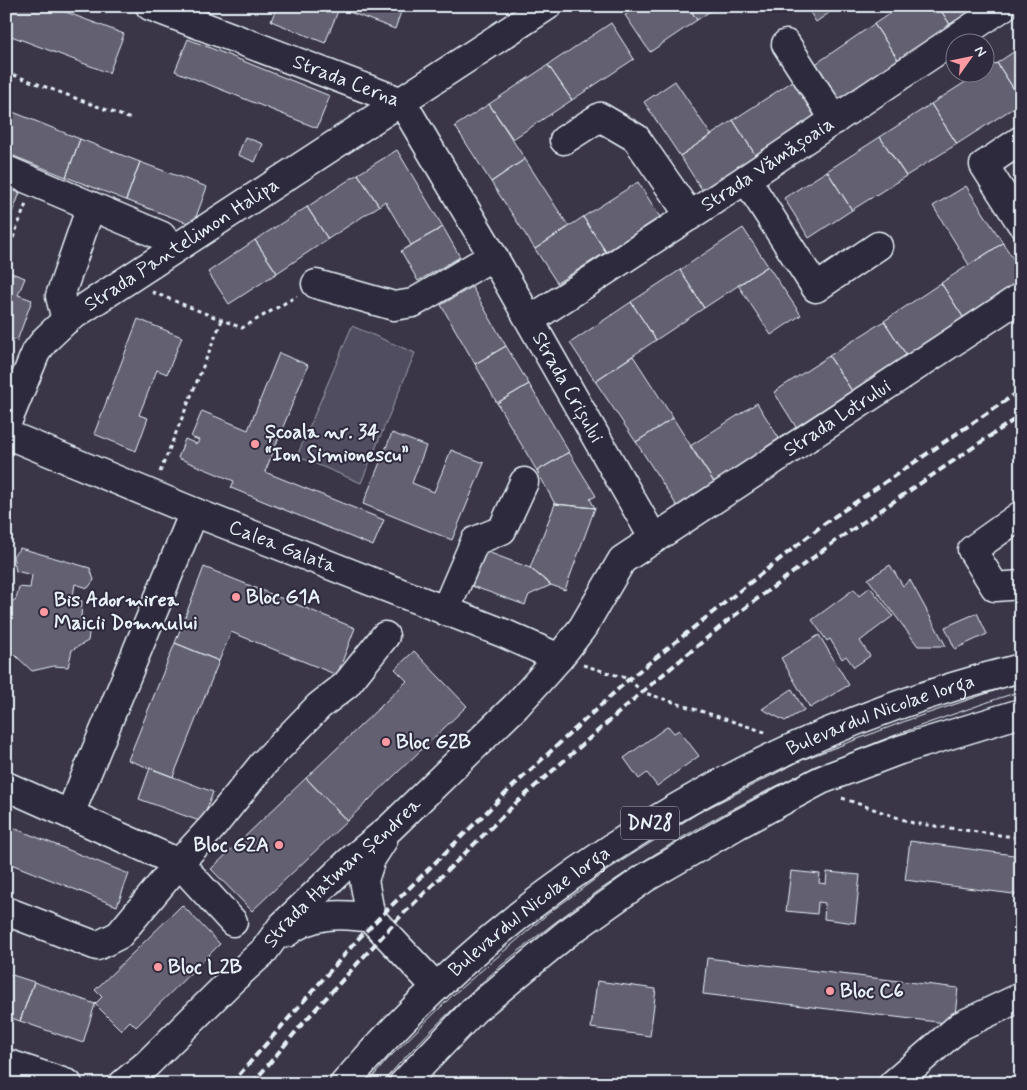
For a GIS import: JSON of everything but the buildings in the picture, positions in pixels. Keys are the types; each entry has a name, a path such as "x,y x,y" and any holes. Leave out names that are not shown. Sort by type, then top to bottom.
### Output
{"street":[{"name":"Strada Cerna","path":"150,6 187,13 402,102 543,7"},
{"name":"Strada Vămășoaia","path":"530,320 746,180 1004,6"},
{"path":"786,44 835,120"},
{"name":"Strada Pantelimon Halipa","path":"6,426 36,352 46,339 66,320 402,102"},
{"name":"Strada Crișului","path":"402,102 530,320 654,539"},
{"path":"564,140 600,117 636,138 690,216"},
{"path":"1021,140 984,165 1021,223"},
{"path":"6,170 162,236 170,251"},
{"path":"746,180 816,288 878,246"},
{"path":"66,320 60,296 91,206"},
{"path":"316,284 394,306 413,303 493,256"},
{"name":"Strada Lotrului","path":"654,539 1021,297"},
{"name":"Calea Galata","path":"6,434 194,512 502,633 559,658"},
{"path":"445,611 475,541 502,530 524,482"},
{"path":"70,814 194,512"},
{"path":"1021,515 972,550 995,587 1021,585"},
{"path":"559,658 583,628 622,560 654,539"},
{"path":"6,911 97,946 119,935 179,863 213,826 263,764 319,706 346,686 385,636"},
{"name":"Strada Hatman Șendrea","path":"123,1084 147,1064 264,951 282,926 350,861 390,828 516,706 559,658"},
{"name":"Bulevardul Nicolae Iorga","path":"344,1084 374,1049 436,987 487,941 605,851 692,798 774,755 854,721 924,696 987,676 1021,668"},
{"name":"Bulevardul Nicolae Iorga","path":"403,1084 474,1010 566,934 645,878 737,825 821,780 900,750 1021,713"},
{"path":"6,786 179,863 232,922"},
{"path":"390,828 371,859 364,880 371,918 436,987"},
{"path":"264,951 295,926 315,917 334,915 371,918"},
{"path":"893,1084 960,1026 1021,997"},
{"path":"6,1063 68,1084"}],"path":[{"path":"6,72 131,119"},
{"path":"6,250 8,251 34,182"},
{"path":"126,281 242,328 316,284"},
{"path":"152,493 222,320"},
{"path":"559,658 629,679 642,692 772,735"},
{"path":"838,796 913,823 1021,838"}],"shaded area":[{"path":"352,326 415,353 361,483 297,456"}],"tram line":[{"path":"367,1084 387,1060 454,994 550,912 612,867 698,813 802,760 911,719 1021,682"},
{"path":"381,1084 427,1034 526,945 579,905 633,868 690,833 748,801 827,762 927,724 1021,692"}],"railway":[{"path":"231,1084 359,938 511,788 629,679 825,523 1021,390"},
{"path":"252,1084 304,1022 399,918 516,803 642,692 731,618 837,540 1021,415"}],"place":[{"name":"Școala nr. 34 “Ion Simionescu”","path":"255,444"},
{"name":"Bloc G1A","path":"236,597"},
{"name":"Bis Adormirea Maicii Domnului","path":"44,612"},
{"name":"Bloc G2B","path":"386,742"},
{"name":"Bloc G2A","path":"279,845"},
{"name":"Bloc L2B","path":"158,967"},
{"name":"Bloc C6","path":"830,991"}]}
